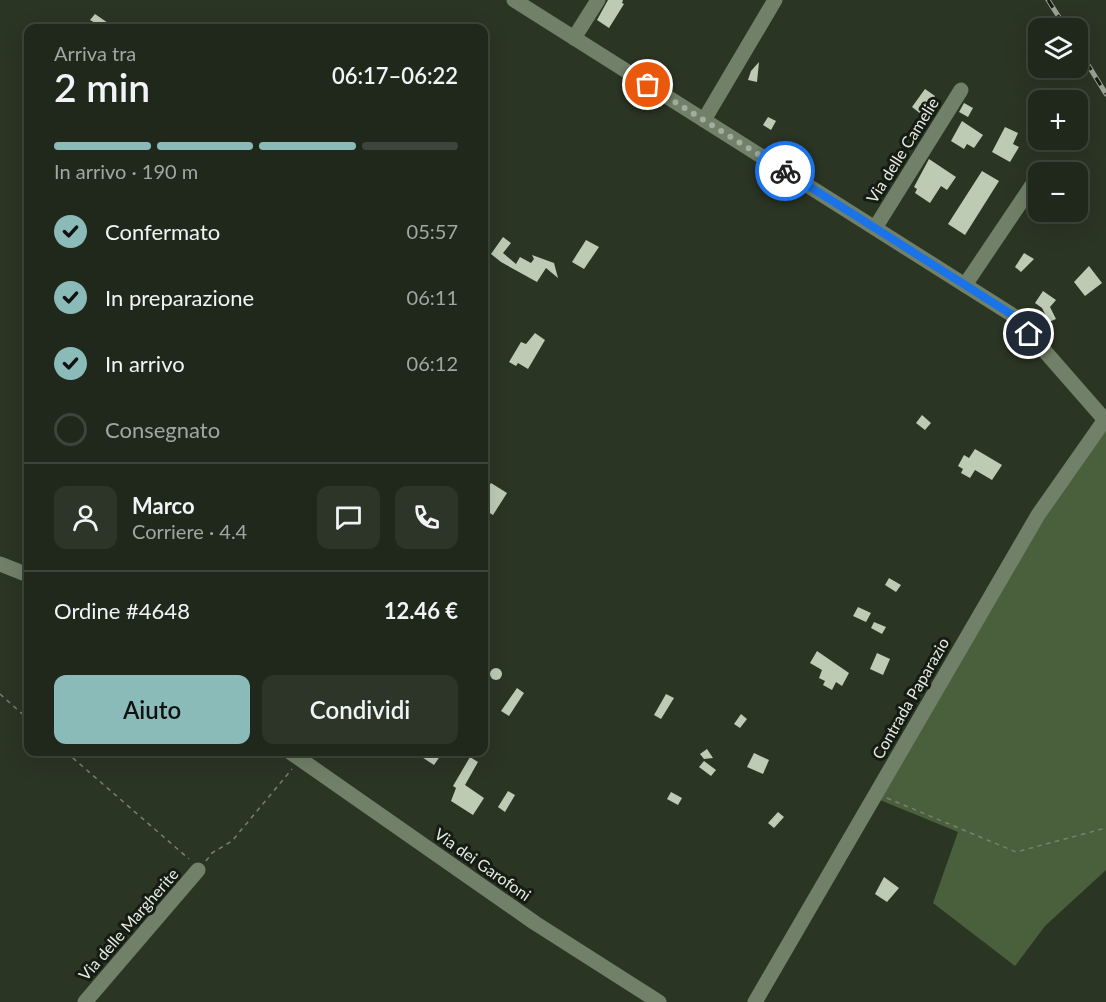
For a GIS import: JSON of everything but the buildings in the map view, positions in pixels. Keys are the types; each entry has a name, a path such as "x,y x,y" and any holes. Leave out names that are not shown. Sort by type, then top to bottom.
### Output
{"street":[{"name":"Via delle Camelie","path":"514,0 1014,316 1106,419"},
{"path":"574,38 598,0"},
{"path":"704,120 775,0"},
{"name":"Via delle Camelie","path":"875,228 961,90"},
{"path":"964,285 1028,191"},
{"name":"Contrada Paparazio","path":"755,1002 1038,515 1106,419"},
{"path":"0,564 24,573"},
{"name":"Via dei Garofoni","path":"296,756 535,923 659,1002"},
{"name":"Via delle Margherite","path":"85,1002 198,870"}],"path":[{"path":"0,694 24,715"},
{"path":"71,756 190,860 198,870 212,853 232,841 294,756"},
{"path":"875,794 1016,852 1106,828"}],"green space":[{"path":"1106,420 1106,870 1045,926 1015,966 933,903 958,832 880,800 1081,453"}],"railway":[{"path":"1048,0 1060,18"},
{"path":"1088,65 1106,94"}],"way so far":[{"path":"648,85 785,171"}],"route":[{"path":"785,171 1014,316 1029,334"}]}
